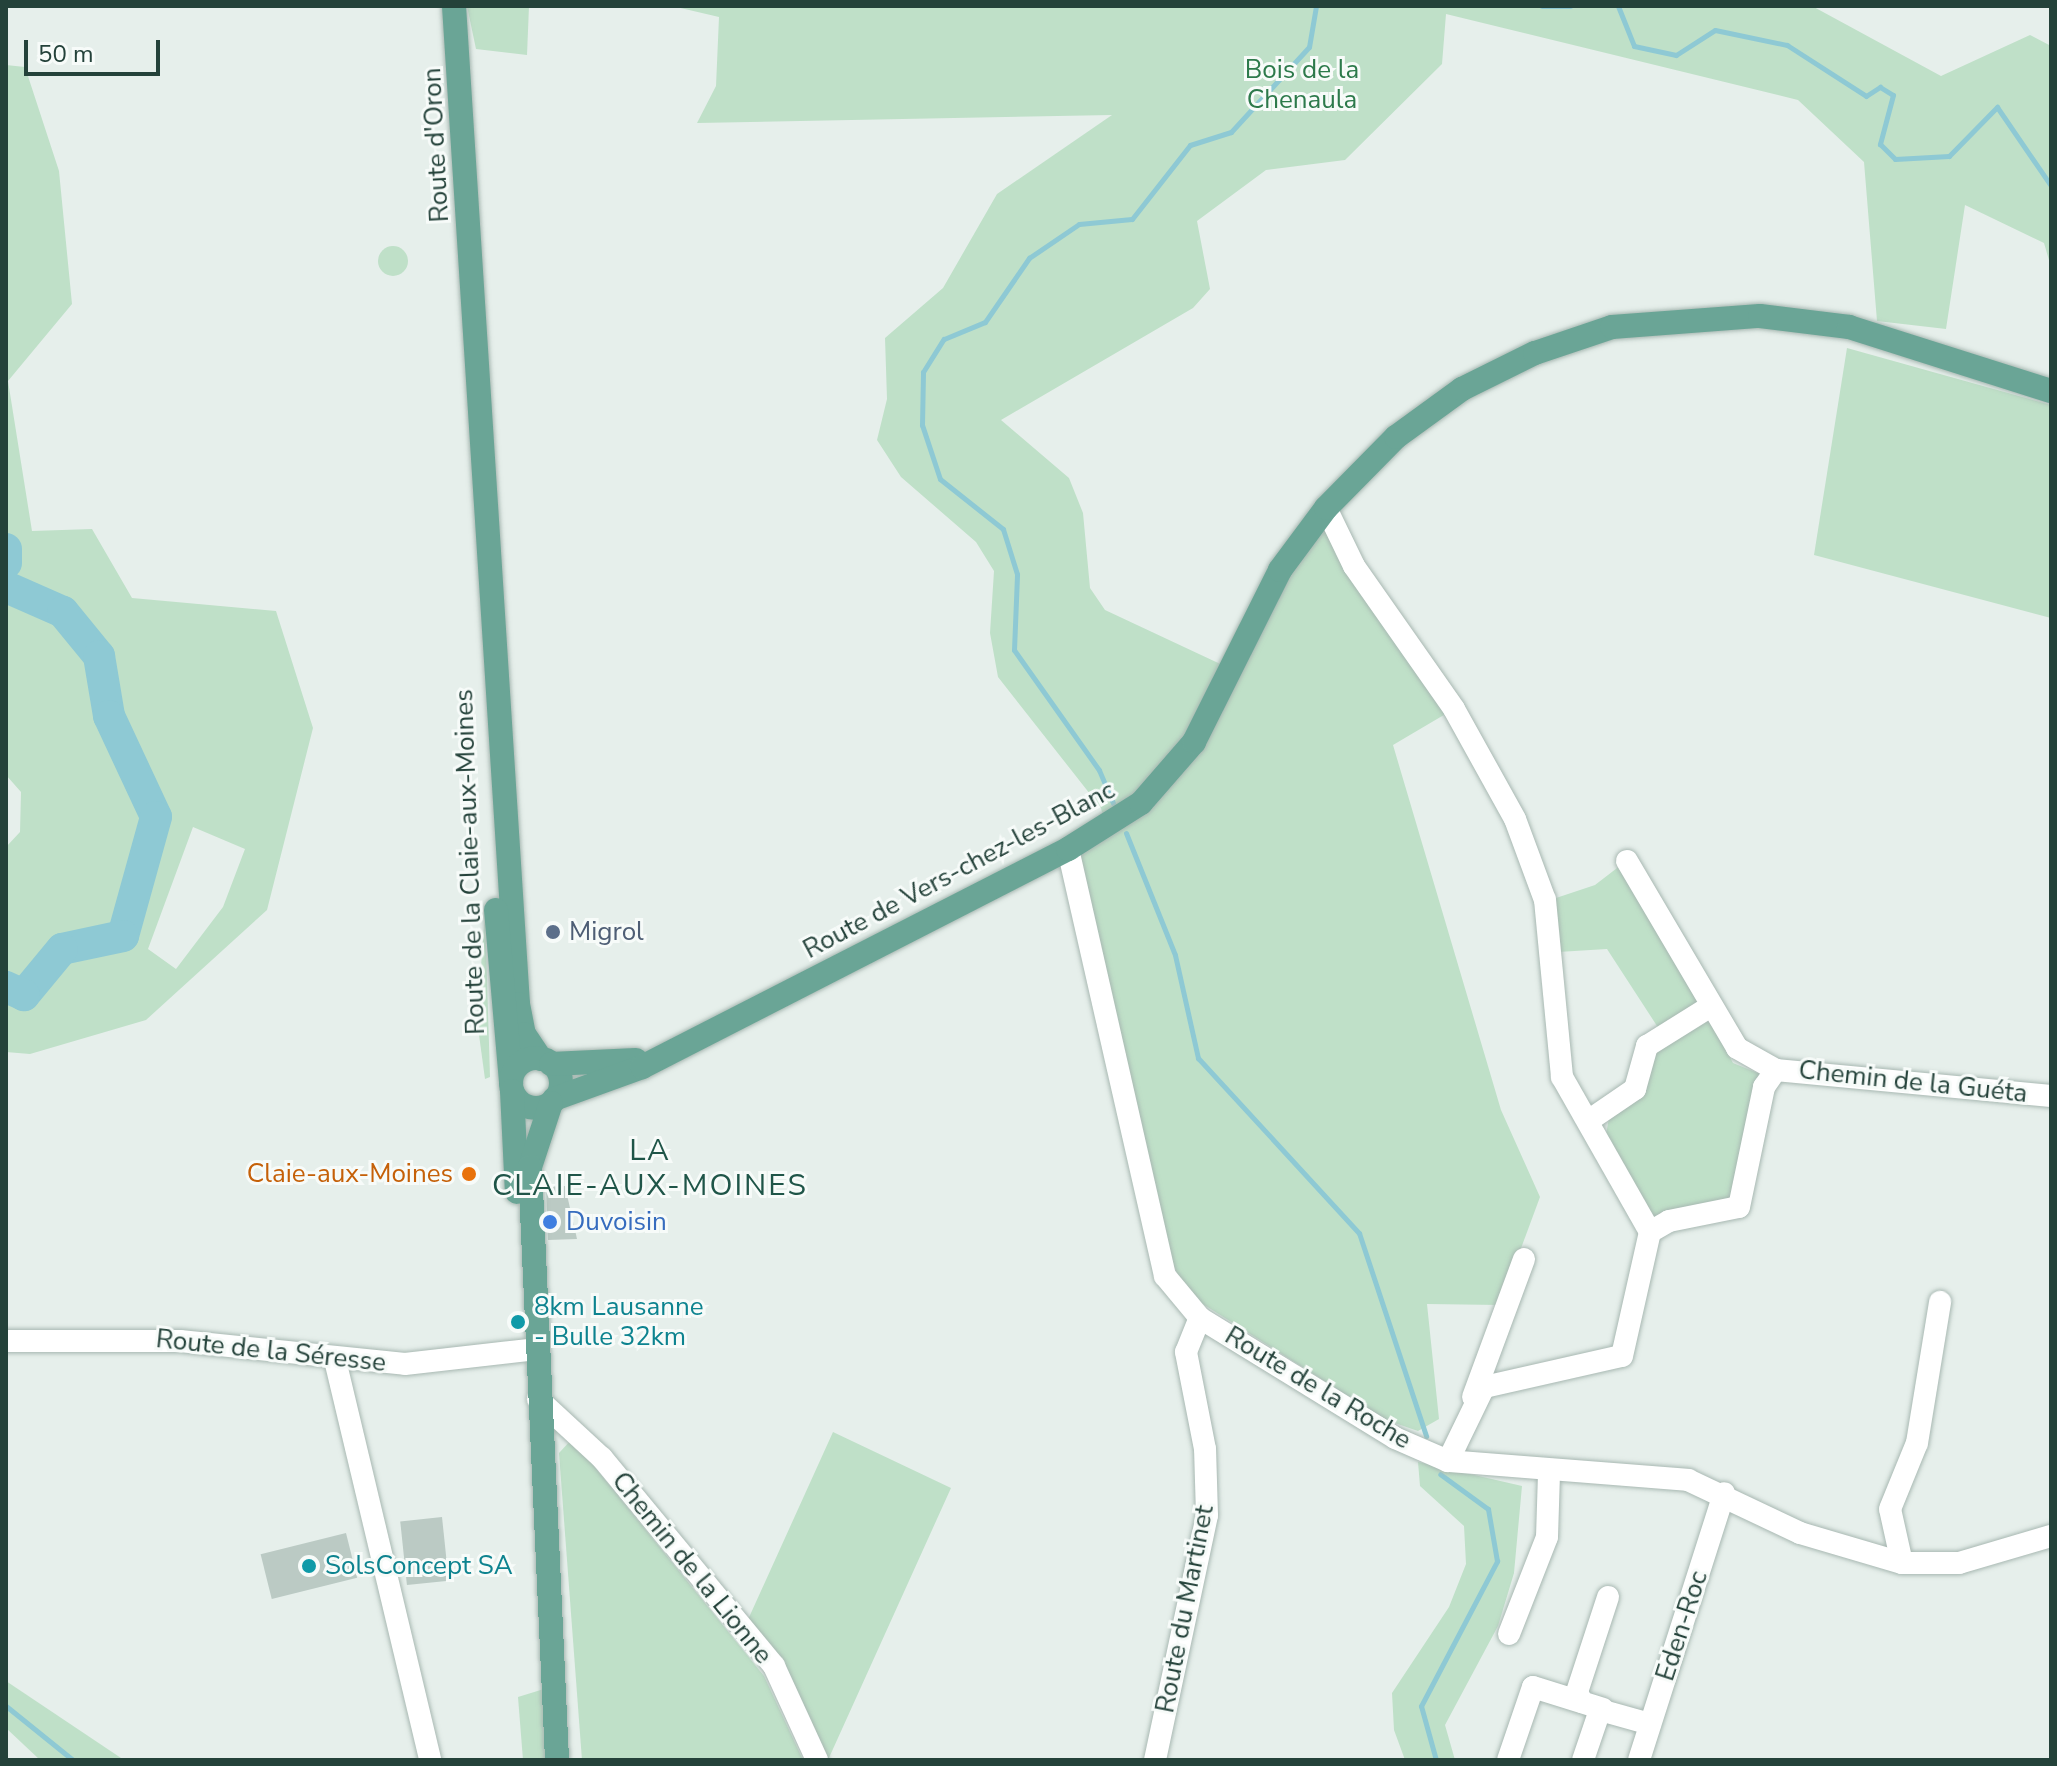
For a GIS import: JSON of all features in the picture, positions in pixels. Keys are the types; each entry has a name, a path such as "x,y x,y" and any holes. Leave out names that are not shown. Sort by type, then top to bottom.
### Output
{"main road":[{"name":"Route d'Oron","path":"454,6 471,282"},
{"name":"Route de la Claie-aux-Moines","path":"471,282 491,639 518,1004 524,1034 546,1062"},
{"name":"Route de Vers-chez-les-Blanc","path":"553,1101 591,1091 681,1046 1068,849 1141,803 1194,742 1280,570 1326,508 1396,437 1462,389 1535,353 1612,327 1760,316 1849,327 2051,391"},
{"name":"Route de la Claie-aux-Moines","path":"491,639 497,944 511,1087 515,1179 532,1284"},
{"name":"Route de Vers-chez-les-Blanc","path":"546,1062 612,1064 681,1046"},
{"path":"546,1062 560,1082 553,1101 528,1107 511,1087 520,1064 546,1062"},
{"name":"Route de la Claie-aux-Moines","path":"553,1101 531,1154 532,1284 557,1760"}],"street":[{"path":"1326,508 1354,566 1454,709 1515,819 1545,900 1562,1077 1650,1232 1622,1356 1495,1381 1473,1397"},
{"name":"Route de la Roche","path":"1068,849 1165,1276 1200,1318 1395,1438 1448,1461 1549,1472 1655,1474 1724,1493 1800,1533 1902,1563 1959,1563 2051,1536"},
{"name":"Chemin de la Guéta","path":"1627,861 1737,1048 1776,1070 2051,1096"},
{"path":"1588,1121 1635,1089 1647,1046 1711,1006"},
{"name":"Chemin de la Guéta","path":"1650,1232 1669,1221 1739,1207 1764,1087 1776,1070"},
{"path":"1448,1461 1524,1259"},
{"path":"1902,1563 1890,1509 1917,1443 1940,1302"},
{"name":"Route du Martinet","path":"1155,1760 1207,1515 1205,1449 1186,1352 1200,1318"},
{"name":"Route de la Séresse","path":"6,1341 180,1341 335,1360 451,1363 536,1349"},
{"path":"335,1360 430,1760"},
{"name":"Chemin de la Lionne","path":"538,1399 602,1458 774,1666 817,1760"},
{"path":"1509,1634 1547,1537 1549,1472"},
{"name":"Eden-Roc","path":"1639,1760 1724,1493"},
{"path":"1593,1705 1577,1692 1608,1597"},
{"path":"1508,1760 1533,1687 1650,1724"},
{"path":"1583,1760 1593,1705"}],"green space":[{"path":"467,6 529,6 527,55 476,49"},
{"name":"Bois de la Chenaula","path":"672,6 1812,6 1941,76 2030,35 2051,46 2051,267 2044,243 1965,205 1946,329 1877,321 1864,162 1798,100 1446,14 1442,64 1345,160 1266,170 1197,221 1210,289 1193,308 1001,420 1069,478 1083,513 1090,588 1105,610 1231,669 1326,508 1454,709 1393,745 1501,1110 1540,1197 1500,1305 1427,1304 1439,1419 1418,1431 1386,1420 1187,1294 1170,1258 1068,849 1106,828 1101,808 998,677 990,633 994,571 976,542 901,477 877,440 887,399 885,338 943,288 997,194 1112,115 697,123 716,86 719,17"},
{"path":"6,65 25,67 59,171 72,304 8,381 32,531 92,529 132,598 276,611 313,728 267,910 146,1020 30,1054 6,1052 6,847 20,832 21,792 6,775","holes":["193,827 245,849 223,907 176,969 148,949"]},
{"path":"393,246 404,250 408,261 404,272 393,276 382,272 378,261 382,250"},
{"path":"1847,348 2051,405 2051,618 1814,555"},
{"path":"1621,865 1702,1005 1659,1029 1607,949 1558,952 1550,900 1595,885"},
{"path":"485,913 490,1077 485,1079 477,1020"},
{"path":"1710,1020 1733,1063 1760,1074 1737,1195 1723,1207 1648,1219 1605,1140 1609,1118 1654,1054"},
{"path":"833,1432 951,1488 828,1760 780,1660 746,1624"},
{"path":"572,1439 764,1676 803,1760 582,1760 559,1453"},
{"path":"1418,1462 1522,1486 1514,1573 1498,1626 1445,1725 1455,1760 1405,1760 1394,1730 1392,1693 1449,1607 1466,1564 1464,1526 1420,1486"},
{"path":"6,1681 124,1760 40,1760 6,1728"},
{"path":"544,1689 548,1760 523,1760 518,1697"}],"building":[{"path":"565,1186 577,1239 548,1240 546,1187"},
{"path":"442,1517 449,1581 407,1585 400,1521"},
{"name":"SolsConcept SA","path":"346,1533 357,1578 272,1599 261,1554"}],"waterway":[{"path":"1113,803 1099,770 1014,650 1017,574 1003,529 940,479 922,425 923,372 944,339 985,322 1029,258 1079,224 1132,219 1190,145 1231,132 1309,47 1316,6"},
{"path":"1542,6 1570,6"},
{"path":"1618,6 1634,46 1676,55 1715,30 1787,45 1866,96 1880,87 1893,95 1880,144 1895,159 1949,156 1997,107 2051,186"},
{"path":"6,549 6,563"},
{"path":"6,587 63,612 99,656 109,716 156,817 123,936 62,949 24,995 6,987"},
{"path":"1126,833 1175,955 1198,1058 1359,1233 1426,1436"},
{"path":"1436,1760 1421,1706 1497,1561 1488,1509 1440,1474"},
{"path":"6,1706 73,1760"}],"place":[{"name":"Migrol","path":"553,932"},
{"name":"Claie-aux-Moines","path":"469,1174"},
{"name":"Duvoisin","path":"550,1222"},
{"name":"8km Lausanne - Bulle 32km","path":"518,1322"},
{"name":"SolsConcept SA","path":"309,1566"}],"district":[{"name":"LA CLAIE-AUX-MOINES","path":"650,1168"}]}
